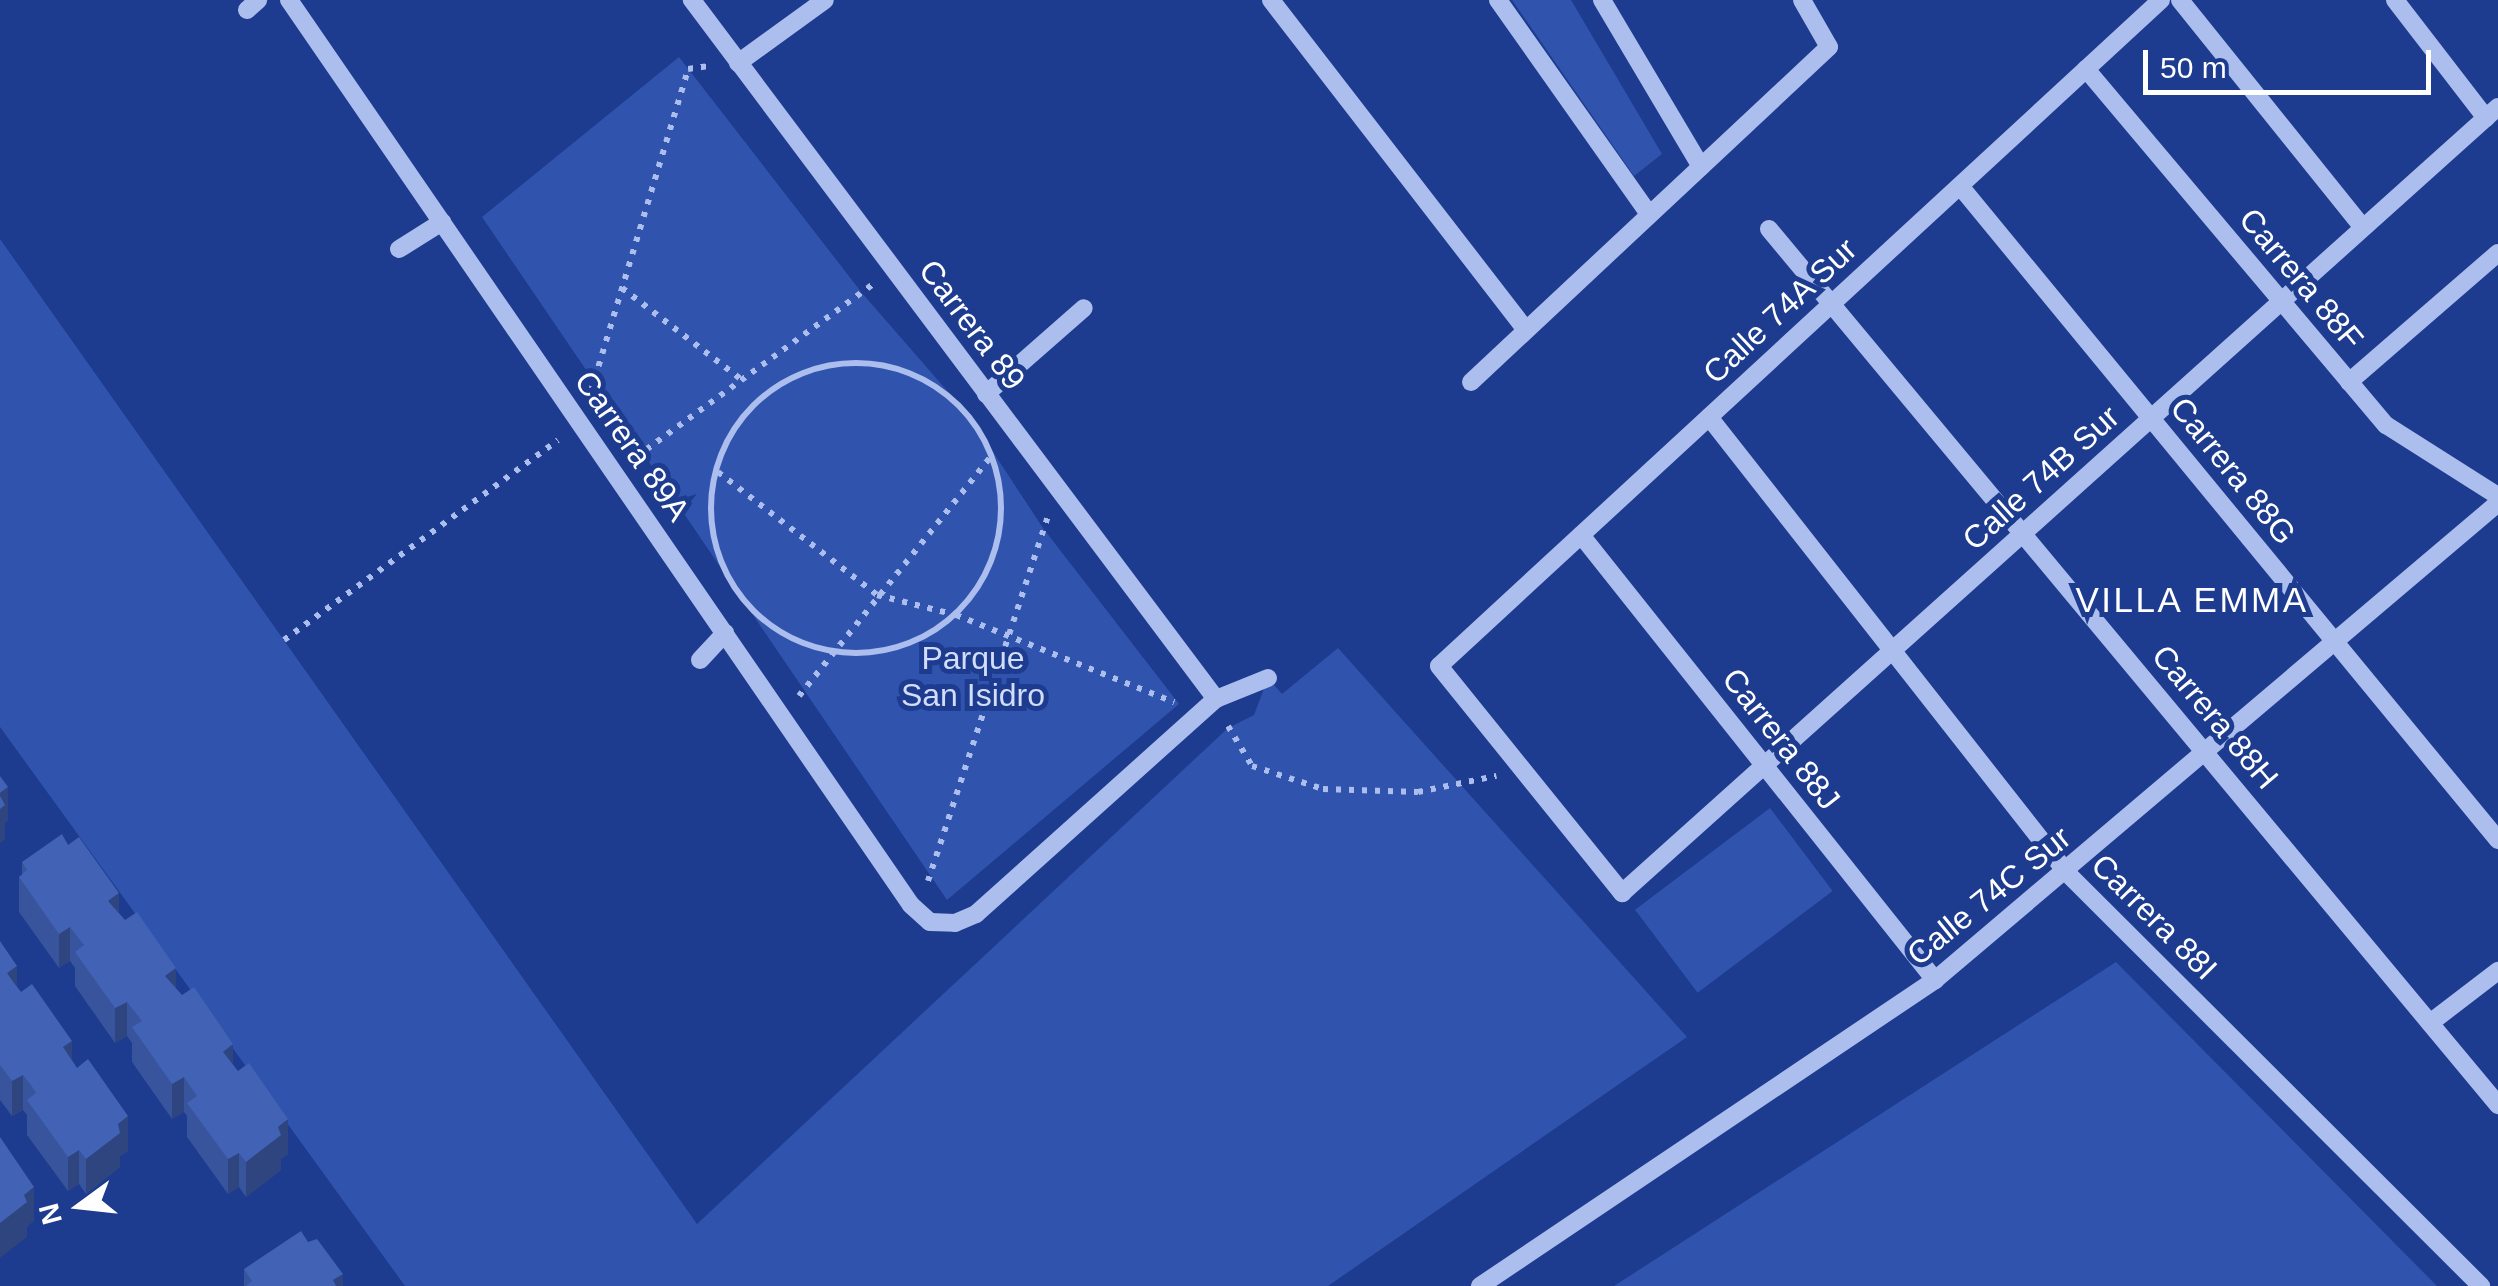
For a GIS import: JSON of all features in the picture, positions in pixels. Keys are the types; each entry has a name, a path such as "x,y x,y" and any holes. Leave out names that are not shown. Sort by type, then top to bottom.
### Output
{"street":[{"name":"Carrera 89A","path":"289,0 788,725 930,922"},
{"name":"Carrera 89","path":"692,0 1213,691"},
{"path":"738,62 825,0"},
{"path":"1270,0 1526,330"},
{"path":"1498,0 1649,214"},
{"path":"1602,0 1701,167"},
{"path":"1471,382 1829,47 1802,0"},
{"name":"Calle 74A Sur","path":"1521,768 1439,666 2161,0"},
{"path":"2180,0 2363,228"},
{"path":"2395,0 2492,113"},
{"name":"Carrera 88F","path":"2086,69 2386,424 2498,499"},
{"name":"Calle 74B Sur","path":"1521,768 1622,893 2492,113"},
{"name":"Carrera 88G","path":"1960,186 2498,840"},
{"path":"400,249 442,222"},
{"name":"Carrera 88H","path":"1770,229 2498,1105"},
{"path":"2349,382 2498,253"},
{"path":"986,394 1084,308"},
{"name":"Carrera 88I","path":"1709,417 2067,873 2481,1286"},
{"name":"Calle 74C Sur","path":"1480,1286 1934,980 2067,873 2498,499"},
{"name":"Carrera 88J","path":"1581,535 1934,980"},
{"path":"700,660 725,633"},
{"path":"930,922 955,923 976,914 1213,691 1268,678"},
{"path":"2430,1023 2498,971"}],"path":[{"path":"284,640 581,424 688,68 738,62"},
{"path":"615,474 892,268"},
{"path":"622,288 742,380"},
{"path":"839,363 888,365 933,384 970,417 992,455 1002,497 998,541 983,581 956,615 914,643 865,655 814,649 769,625 734,588 714,543 710,493 717,471 724,446 752,405 791,376 839,363"},
{"path":"788,725 802,688 1014,428"},
{"path":"717,471 877,595 956,615 1010,640 1178,704 1213,691 1238,752 1252,766 1323,789 1418,792 1521,768"},
{"path":"930,922 928,872 1060,489"}],"green space":[{"path":"1512,0 1571,0 1662,154 1634,176"},
{"name":"Parque San Isidro","path":"679,57 862,293 970,417 1043,528 1179,704 947,900 482,217"},
{"path":"0,239 697,1224 1228,728 1254,715 1268,678 1282,694 1338,648 1687,1037 1328,1286 405,1286 0,727"},
{"path":"1770,808 1833,891 1698,993 1635,910"},
{"path":"2116,962 2437,1286 1614,1286"}],"building":[{"path":"0,776 8,787 0,793"},
{"path":"62,834 68,845 79,837 119,893 108,901 125,920 137,912 176,968 165,976 182,995 194,987 233,1044 223,1052 238,1071 249,1063 288,1119 278,1127 281,1135 246,1162 239,1153 228,1159 187,1103 197,1096 184,1077 172,1084 132,1027 142,1021 127,1002 115,1008 75,952 84,945 70,927 59,934 19,877 27,870 22,862"},
{"path":"0,941 17,966 7,973 14,983 21,992 32,984 72,1041 63,1047 77,1068 88,1059 128,1116 118,1124 120,1133 86,1159 79,1150 68,1157 27,1100 36,1093 31,1085 23,1075 12,1081 0,1065"},
{"path":"0,1137 34,1187 24,1195 27,1202 0,1223"},
{"path":"301,1231 308,1242 317,1239 343,1274 333,1280 336,1286 246,1286 252,1281 244,1269"}],"district":[{"name":"VILLA EMMA","path":"2192,600"}]}
